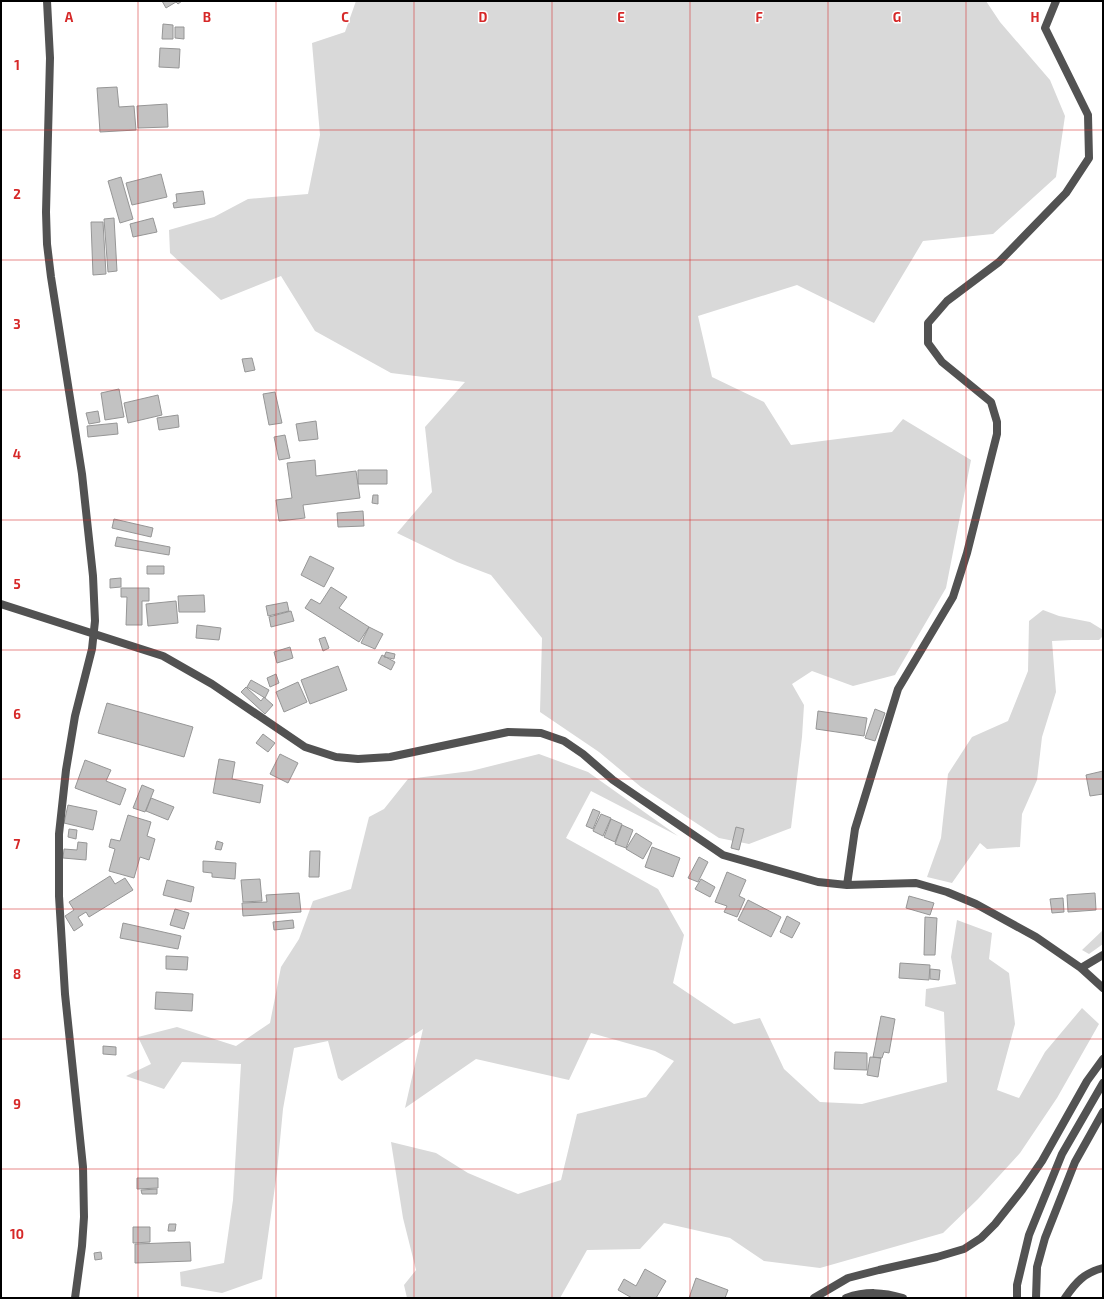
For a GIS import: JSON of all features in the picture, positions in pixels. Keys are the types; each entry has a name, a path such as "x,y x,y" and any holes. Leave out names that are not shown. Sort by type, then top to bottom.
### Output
{"street":[{"path":"48,1 50,58 46,212 47,244 82,474 93,576 95,621 89,662 74,724 66,770 59,834 59,896 64,978 83,1167 84,1193 82,1246 75,1298"},
{"path":"847,885 855,829 898,689 953,597 968,553 997,434 997,422 991,402 942,362 928,343 928,323 947,301 999,262 1066,193 1089,158 1088,115 1045,28 1056,1"},
{"path":"1,604 163,656 212,684 305,747 336,757 358,759 390,757 508,732 541,733 564,741 583,754 613,780 723,855 818,882 847,885 916,883 947,892 976,904 1036,937 1081,968 1102,987"},
{"path":"1081,968 1103,955"},
{"path":"814,1298 848,1278 937,1257 964,1249 982,1238 996,1224 1022,1190 1046,1154 1086,1081 1103,1059"},
{"path":"1017,1298 1017,1286 1029,1235 1062,1154 1103,1083"},
{"path":"1036,1298 1037,1267 1045,1238 1075,1162 1103,1112"},
{"path":"1065,1298 1073,1287 1087,1273 1103,1268"},
{"path":"846,1298 868,1292 886,1293 903,1298"}],"shaded area":[{"path":"356,1 986,1 1000,22 1050,80 1065,116 1056,177 993,234 923,241 874,323 797,285 698,316 712,377 764,402 791,445 892,432 903,419 971,460 946,588 895,675 853,686 812,671 792,684 804,705 802,737 791,828 749,844 719,838 641,787 599,752 540,712 542,638 491,575 457,562 397,533 432,492 425,427 465,382 391,373 315,331 281,276 221,300 170,253 169,230 214,217 248,199 308,194 320,135 312,43 345,32"},
{"path":"1043,610 1059,616 1090,622 1103,630 1103,636 1099,640 1052,641 1056,692 1042,737 1037,780 1022,814 1020,847 987,849 980,843 952,883 927,877 941,838 948,774 972,737 1008,721 1028,671 1029,621"},
{"path":"539,754 588,772 678,836 591,791 566,838 658,889 684,935 673,983 734,1024 760,1018 784,1069 820,1102 862,1104 947,1082 944,1012 925,1006 926,989 956,984 951,957 957,920 992,933 989,959 1009,973 1015,1024 997,1090 1019,1098 1045,1052 1082,1008 1099,1024 1057,1098 1020,1153 978,1199 943,1233 820,1268 764,1261 730,1238 664,1223 640,1249 587,1250 560,1298 407,1298 404,1285 416,1270 403,1218 391,1142 436,1153 468,1173 518,1194 561,1180 577,1114 646,1097 674,1061 655,1051 591,1033 569,1080 476,1059 405,1108 423,1029 342,1081 338,1078 328,1041 294,1048 283,1109 277,1172 262,1279 222,1293 181,1286 180,1272 224,1263 233,1200 241,1064 182,1062 164,1089 126,1076 151,1064 138,1037 177,1027 236,1046 270,1023 281,967 299,939 313,901 351,889 369,817 384,809 408,779 471,771"},
{"path":"1103,930 1103,944 1089,954 1082,950"}],"building":[{"path":"162,1 182,1 178,4 176,2 166,8"},
{"path":"163,24 173,25 173,39 162,39"},
{"path":"175,27 184,27 184,39 175,38"},
{"path":"160,48 180,49 179,68 159,67"},
{"path":"117,87 119,107 134,106 136,130 100,132 97,88"},
{"path":"167,104 168,127 138,128 137,106"},
{"path":"161,174 167,197 132,205 126,183"},
{"path":"121,177 133,219 120,223 108,181"},
{"path":"203,191 205,204 174,208 173,203 177,202 176,194"},
{"path":"114,218 117,271 108,272 104,219"},
{"path":"153,218 157,232 133,237 130,224"},
{"path":"91,222 103,222 106,274 93,275"},
{"path":"252,358 255,370 245,372 242,359"},
{"path":"119,389 124,417 105,420 101,393"},
{"path":"275,392 282,423 269,425 263,394"},
{"path":"158,395 162,415 128,423 124,403"},
{"path":"98,411 100,422 89,424 86,413"},
{"path":"178,415 179,427 159,430 157,418"},
{"path":"316,421 318,439 299,441 296,424"},
{"path":"117,423 118,434 88,437 87,426"},
{"path":"285,435 290,458 279,460 274,437"},
{"path":"315,460 316,476 356,471 360,498 303,505 305,518 279,521 276,500 292,498 287,463"},
{"path":"358,470 387,470 387,484 358,484"},
{"path":"373,495 378,495 378,504 372,503"},
{"path":"363,511 364,526 338,527 337,513"},
{"path":"114,519 153,528 151,537 112,528"},
{"path":"117,537 170,547 169,555 115,546"},
{"path":"310,556 334,568 324,587 301,575"},
{"path":"147,566 164,566 164,574 147,574"},
{"path":"121,578 121,587 110,588 110,579"},
{"path":"331,587 347,597 339,608 369,627 359,642 305,608 311,599 320,604"},
{"path":"121,588 149,588 149,601 142,601 142,625 126,625 127,597 121,597"},
{"path":"204,595 205,612 179,612 178,596"},
{"path":"176,601 178,623 148,626 146,604"},
{"path":"287,602 289,611 268,616 266,606"},
{"path":"291,611 294,621 271,627 269,617"},
{"path":"197,625 221,628 219,640 196,638"},
{"path":"369,627 383,634 375,649 361,643"},
{"path":"325,637 329,648 323,651 319,639"},
{"path":"290,647 293,658 277,663 274,652"},
{"path":"386,652 395,654 394,659 384,657"},
{"path":"382,655 395,662 391,670 378,663"},
{"path":"338,666 347,690 310,704 301,680"},
{"path":"276,674 279,683 270,687 267,678"},
{"path":"251,680 269,690 265,698 247,687"},
{"path":"298,682 307,702 284,712 276,692"},
{"path":"246,687 261,701 264,697 273,705 265,714 241,692"},
{"path":"107,703 193,727 184,757 98,733"},
{"path":"875,709 885,713 875,741 865,738"},
{"path":"818,711 867,718 864,736 816,729"},
{"path":"263,734 275,743 268,752 256,743"},
{"path":"280,754 298,763 288,783 270,774"},
{"path":"219,759 235,762 232,779 263,785 260,803 213,793"},
{"path":"85,760 111,770 106,781 126,789 120,805 75,788"},
{"path":"1103,771 1103,794 1090,796 1086,775"},
{"path":"142,785 154,790 145,812 133,808"},
{"path":"151,798 174,807 168,820 146,811"},
{"path":"68,805 97,811 93,830 64,823"},
{"path":"593,809 600,812 593,829 586,826"},
{"path":"601,814 611,818 603,836 593,831"},
{"path":"128,815 151,822 147,836 155,839 149,860 140,857 134,878 109,871 115,849 109,847 111,839 120,841"},
{"path":"611,819 622,824 615,842 604,837"},
{"path":"622,825 633,830 626,848 615,844"},
{"path":"736,827 744,829 739,850 731,848"},
{"path":"69,829 77,830 76,839 68,837"},
{"path":"636,833 652,843 643,859 626,849"},
{"path":"217,841 223,843 221,850 215,849"},
{"path":"78,842 87,843 86,860 63,858 64,849 77,850"},
{"path":"652,847 680,858 673,877 645,867"},
{"path":"310,851 320,851 319,877 309,877"},
{"path":"699,857 708,862 698,882 688,878"},
{"path":"203,861 236,863 235,879 212,877 212,873 203,872"},
{"path":"727,872 746,880 739,896 745,899 737,917 724,912 727,906 715,902"},
{"path":"110,876 115,884 125,878 133,890 89,917 86,912 78,917 83,925 74,931 65,916 74,910 69,902"},
{"path":"260,879 262,901 243,902 241,880"},
{"path":"701,879 715,887 710,897 695,889"},
{"path":"167,880 194,887 191,902 163,895"},
{"path":"299,893 301,912 243,916 242,903 267,902 266,895"},
{"path":"1095,893 1096,910 1068,912 1067,895"},
{"path":"909,896 934,903 930,915 906,908"},
{"path":"1063,898 1064,912 1052,913 1050,899"},
{"path":"748,900 781,917 771,937 738,920"},
{"path":"175,909 189,913 184,929 170,925"},
{"path":"787,916 800,923 792,938 780,932"},
{"path":"925,917 937,918 935,955 924,955"},
{"path":"293,920 294,928 274,930 273,922"},
{"path":"123,923 181,936 178,949 120,938"},
{"path":"166,956 188,957 187,970 166,969"},
{"path":"900,963 930,965 929,980 899,978"},
{"path":"930,969 940,970 939,980 930,979"},
{"path":"156,992 193,994 192,1011 155,1009"},
{"path":"881,1016 895,1019 889,1053 884,1052 882,1058 873,1057"},
{"path":"103,1046 116,1047 116,1055 103,1054"},
{"path":"835,1052 867,1053 867,1070 834,1069"},
{"path":"870,1057 881,1058 878,1077 867,1075"},
{"path":"137,1178 158,1178 158,1188 137,1189"},
{"path":"157,1189 157,1194 142,1194 141,1190"},
{"path":"169,1224 176,1224 175,1231 168,1231"},
{"path":"133,1227 150,1227 150,1242 133,1243"},
{"path":"190,1242 191,1261 135,1263 135,1244"},
{"path":"101,1252 102,1259 95,1260 94,1253"},
{"path":"645,1269 666,1281 656,1298 632,1298 618,1290 624,1279 636,1286"},
{"path":"696,1278 728,1290 725,1298 689,1298"}]}
